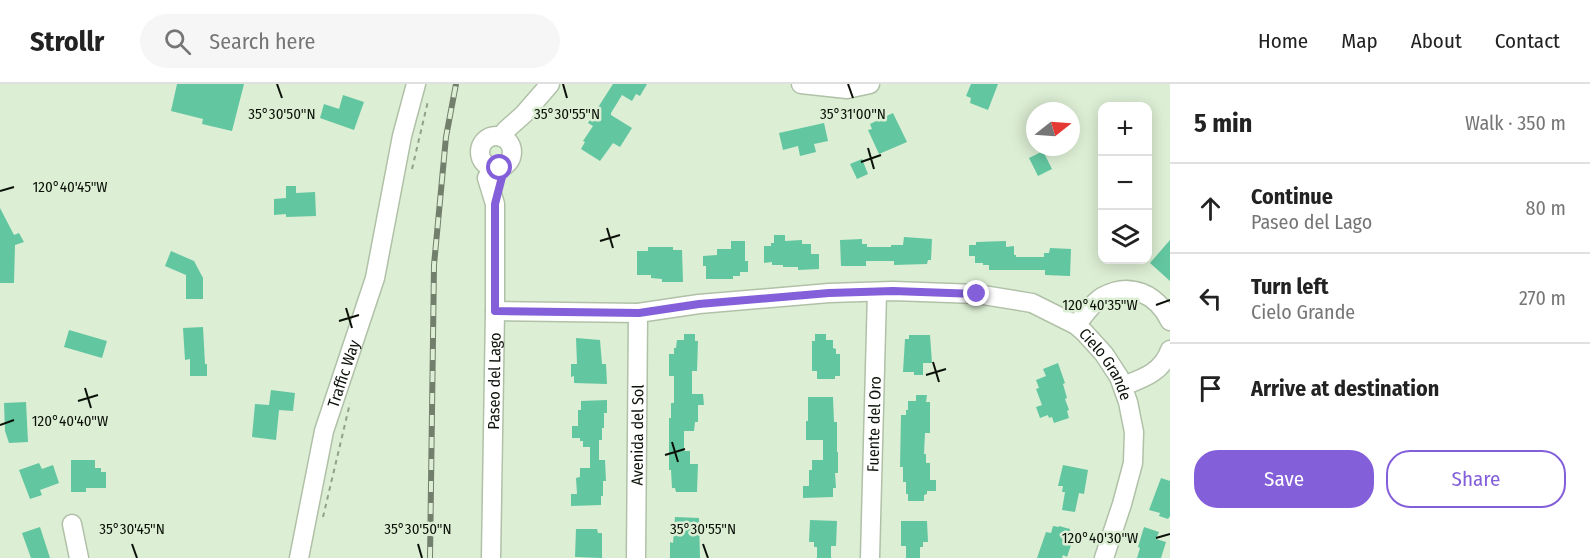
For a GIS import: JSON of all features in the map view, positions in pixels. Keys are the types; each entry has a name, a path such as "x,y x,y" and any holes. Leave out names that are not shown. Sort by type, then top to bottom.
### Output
{"street":[{"name":"Traffic Way","path":"299,558 324,431 375,278 402,136 416,84"},
{"name":"Paseo del Lago","path":"491,558 495,204 487,178 496,168 509,163 512,153 510,143 501,137 550,84"},
{"path":"801,84 847,88 870,84"},
{"path":"1076,325 1095,302 1112,292 1124,290 1148,295 1161,306 1170,321"},
{"name":"Cielo Grande","path":"495,311 639,313 699,304 829,293 877,292 977,294 1020,300 1047,309 1076,325 1104,354 1123,386 1128,402 1134,432 1133,463 1104,558"},
{"name":"Fuente del Oro","path":"870,558 877,292"},
{"name":"Avenida del Sol","path":"636,558 639,313"},
{"path":"1123,386 1144,379 1155,372 1170,350"},
{"path":"72,524 79,558"}],"building":[{"path":"177,84 244,84 232,131 202,124 203,119 171,111"},
{"path":"613,84 647,84 640,96 636,94 632,101 622,95 611,113 632,128 620,147 613,143 600,161 581,149 585,142 583,141 593,126 588,123"},
{"path":"971,84 998,84 988,110 970,103 971,98 966,96"},
{"path":"343,95 364,102 354,130 320,118 324,104 339,109"},
{"path":"893,113 907,142 879,154 868,130 872,129 870,124"},
{"path":"824,123 828,141 814,144 816,152 800,156 798,146 783,150 779,133"},
{"path":"1046,156 1052,169 1038,176 1029,158"},
{"path":"862,159 868,174 857,179 850,164"},
{"path":"286,186 296,186 296,193 315,192 316,216 274,215 274,199 286,198"},
{"path":"0,208 14,235 19,233 24,242 15,245 14,283 0,283"},
{"path":"774,235 785,235 785,241 802,240 802,244 811,244 811,254 819,254 819,269 798,270 798,267 772,265 772,262 764,263 764,246 771,246 771,243 774,243"},
{"path":"904,237 932,239 931,260 928,260 927,264 894,265 894,261 866,261 866,266 841,266 840,240 862,239 862,244 867,244 867,247 891,247 891,245 903,245"},
{"path":"1170,240 1170,281 1151,264"},
{"path":"731,241 745,241 745,261 748,261 748,272 740,272 740,276 733,276 733,279 706,279 703,256 717,255 717,249 731,249"},
{"path":"1006,241 1006,247 1014,246 1016,257 1044,257 1044,253 1049,253 1050,248 1071,249 1070,276 1045,275 1045,270 989,270 989,265 975,263 975,256 969,256 969,245 976,245 976,242"},
{"path":"648,247 673,247 673,250 682,250 683,282 662,282 662,279 651,278 651,275 637,275 637,251 648,251"},
{"path":"171,251 194,261 203,278 203,299 186,299 186,275 165,266"},
{"path":"203,327 207,376 190,376 190,359 185,360 183,328"},
{"path":"69,330 107,341 102,358 64,347"},
{"path":"684,334 695,334 695,341 698,341 697,371 692,371 692,394 703,394 704,405 698,405 698,422 695,422 694,431 684,431 684,451 690,451 690,464 698,464 697,492 676,492 675,488 672,488 671,470 669,470 669,418 671,418 671,403 674,403 674,376 669,376 669,354 674,354 677,340 684,340"},
{"path":"815,334 826,334 826,340 833,340 836,354 840,354 840,376 835,376 835,379 817,379 817,371 812,371 812,341 815,341"},
{"path":"909,335 930,335 932,363 923,363 923,375 903,372 905,339 909,339"},
{"path":"576,338 600,340 602,364 606,364 607,384 574,383 574,376 571,377 571,364 577,364"},
{"path":"1058,363 1065,383 1063,384 1069,418 1054,423 1052,417 1049,418 1048,415 1040,418 1036,407 1042,405 1036,389 1039,388 1036,380 1046,376 1043,369"},
{"path":"271,390 295,393 293,411 279,410 276,440 252,437 255,404 269,405"},
{"path":"916,395 927,395 926,402 930,402 930,433 925,433 924,454 926,454 926,463 930,463 930,480 936,480 936,491 927,491 924,501 908,501 906,482 903,482 903,467 900,467 901,415 906,415 908,401 916,401"},
{"path":"808,397 833,397 834,422 837,422 838,473 835,473 836,488 833,488 833,497 803,498 803,486 809,486 809,470 812,470 812,460 823,460 823,440 806,440"},
{"path":"607,400 602,440 599,440 599,460 605,460 606,481 603,481 601,505 571,506 571,494 577,494 576,478 580,477 580,468 590,468 590,447 583,447 583,441 580,441 580,438 572,438 572,426 578,426 578,410 581,410 581,401"},
{"path":"26,402 28,442 9,443 5,431 4,403"},
{"path":"71,460 95,460 95,468 101,468 101,472 106,472 106,488 86,488 86,492 71,492"},
{"path":"39,463 42,469 53,465 59,483 40,490 42,495 30,499 19,470"},
{"path":"1063,465 1088,470 1084,494 1079,493 1075,512 1062,510 1065,492 1062,492 1063,486 1058,486"},
{"path":"1161,478 1170,481 1170,516 1168,519 1159,516 1160,513 1149,510"},
{"path":"675,517 699,518 700,558 670,558 670,542 673,543"},
{"path":"810,520 837,521 836,546 831,546 831,558 817,558 817,547 814,547 814,542 809,542"},
{"path":"901,521 927,521 928,542 923,542 923,547 920,547 920,558 906,558 906,546 901,546"},
{"path":"1053,526 1070,529 1070,534 1074,536 1067,557 1063,555 1062,558 1037,558 1046,532 1051,533"},
{"path":"40,527 50,558 31,558 22,533"},
{"path":"1144,527 1159,532 1156,539 1166,542 1161,558 1137,558"},
{"path":"576,529 597,529 598,533 602,533 602,558 575,557"}],"railway":[{"path":"430,558 434,265 446,137 456,84"}],"route":[{"path":"500,168 502,177 495,204 495,311 639,313 699,304 829,293 893,291 977,294"}]}
